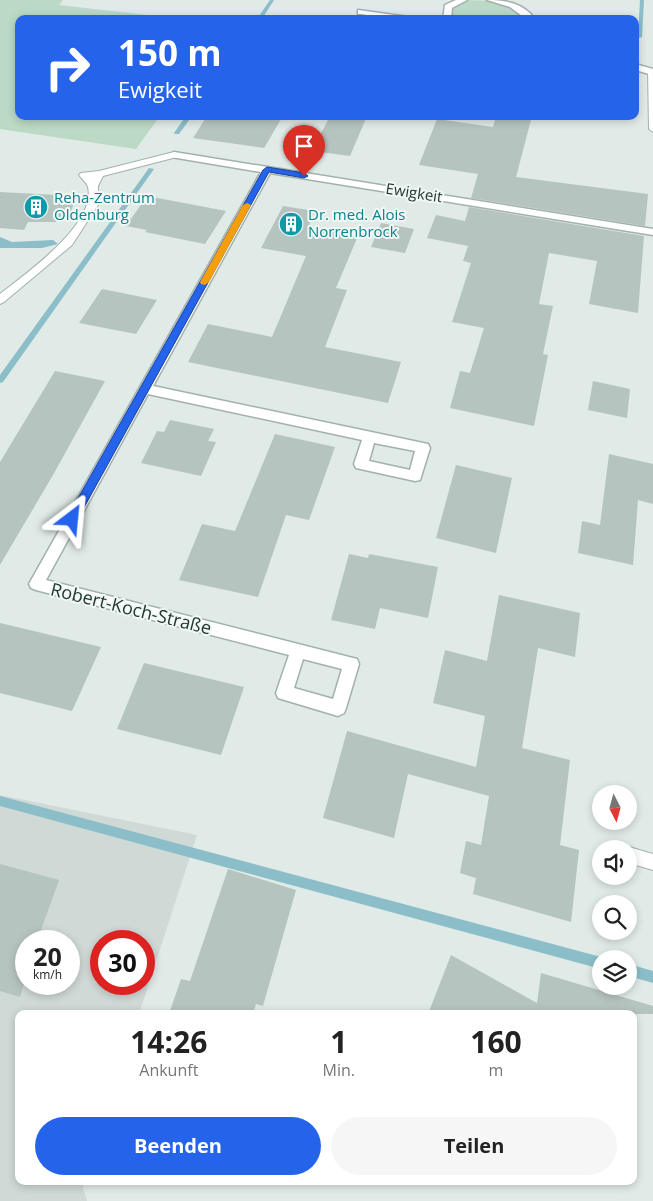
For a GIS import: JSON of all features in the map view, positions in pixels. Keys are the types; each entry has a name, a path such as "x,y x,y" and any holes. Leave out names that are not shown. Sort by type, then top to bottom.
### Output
{"street":[{"path":"447,15 448,7 463,0"},
{"path":"491,0 500,1 529,15"},
{"path":"361,12 382,15"},
{"path":"639,67 652,72"},
{"name":"Ewigkeit","path":"174,155 653,232"},
{"name":"Robert-Koch-Straße","path":"267,170 36,584 298,651"},
{"path":"145,389 370,436 423,448 415,476 361,464 370,436"}],"lane":[{"path":"652,72 653,129"},
{"path":"0,300 68,243 93,205 93,186 84,175 99,174 174,155"},
{"path":"637,857 653,862"}],"shaded area":[{"path":"0,795 197,835 155,965 155,930 90,930 90,995 145,995 140,1010 15,1010 15,1185 84,1185 87,1201 0,1201"}],"green space":[{"path":"0,0 63,0 59,5 148,15 15,15 15,120 157,120 136,149 0,129"},
{"path":"463,0 500,1 524,15 447,15 448,7"}],"water":[{"path":"0,237 12,242 53,240 58,244 42,248 0,248"}],"building":[{"path":"204,120 281,120 264,148 193,138"},
{"path":"328,120 365,120 350,156 312,151"},
{"path":"437,120 493,127 495,120 531,120 516,177 648,194 645,226 471,198 478,174 419,165"},
{"name":"Reha-Zentrum Oldenburg","path":"0,192 76,196 69,218 58,218 56,222 28,222 24,230 0,228"},
{"path":"147,196 226,211 205,244 145,232 147,230 126,226"},
{"path":"283,206 315,211 308,227 358,236 336,288 347,290 325,347 401,362 388,403 188,362 208,324 272,337 306,256 261,248"},
{"path":"469,207 644,236 638,313 589,304 597,261 549,253 539,304 553,306 543,354 548,355 534,426 450,408 460,371 470,373 484,328 452,322 471,263 463,261 468,246 427,238 436,215 465,221"},
{"path":"381,223 414,229 405,253 371,247"},
{"path":"102,289 157,300 136,334 79,323"},
{"path":"55,371 105,381 0,565 0,462"},
{"path":"593,381 630,389 627,418 588,410"},
{"path":"170,420 214,429 208,441 216,442 201,476 141,463 157,431 164,432"},
{"path":"275,434 335,447 309,520 286,515 258,597 179,580 202,524 235,531"},
{"path":"609,454 653,464 653,504 638,500 633,565 578,553 582,521 600,525"},
{"path":"456,465 512,478 496,553 436,538"},
{"path":"349,554 368,558 369,554 438,567 428,618 380,608 375,629 331,620"},
{"path":"499,595 580,613 575,657 538,648 522,748 570,760 560,845 579,850 571,922 473,894 476,878 460,873 466,841 481,845 489,796 408,774 394,838 323,818 347,731 476,767 485,716 433,703 445,650 487,661"},
{"path":"0,623 101,647 72,711 0,693"},
{"path":"144,663 244,687 221,755 117,729"},
{"path":"0,864 59,880 41,930 15,930 15,995 21,995 20,997 0,991"},
{"path":"228,869 296,890 263,1006 256,1004 254,1010 170,1010 181,979 190,981"},
{"path":"451,955 537,1003 541,973 592,988 592,995 616,995 653,1006 653,1014 637,1014 637,1010 430,1010"}],"waterway":[{"path":"262,15 272,0"},
{"path":"640,37 642,0"},
{"path":"177,133 186,120"},
{"path":"0,380 151,169"},
{"path":"0,801 592,961"},
{"path":"637,972 653,977"}],"slow traffic":[{"path":"205,282 247,205"}],"place":[{"name":"Reha-Zentrum Oldenburg","path":"36,207"},
{"name":"Dr. med. Alois Norrenbrock","path":"291,224"}],"route":[{"path":"72,519 267,170 304,176"}]}
